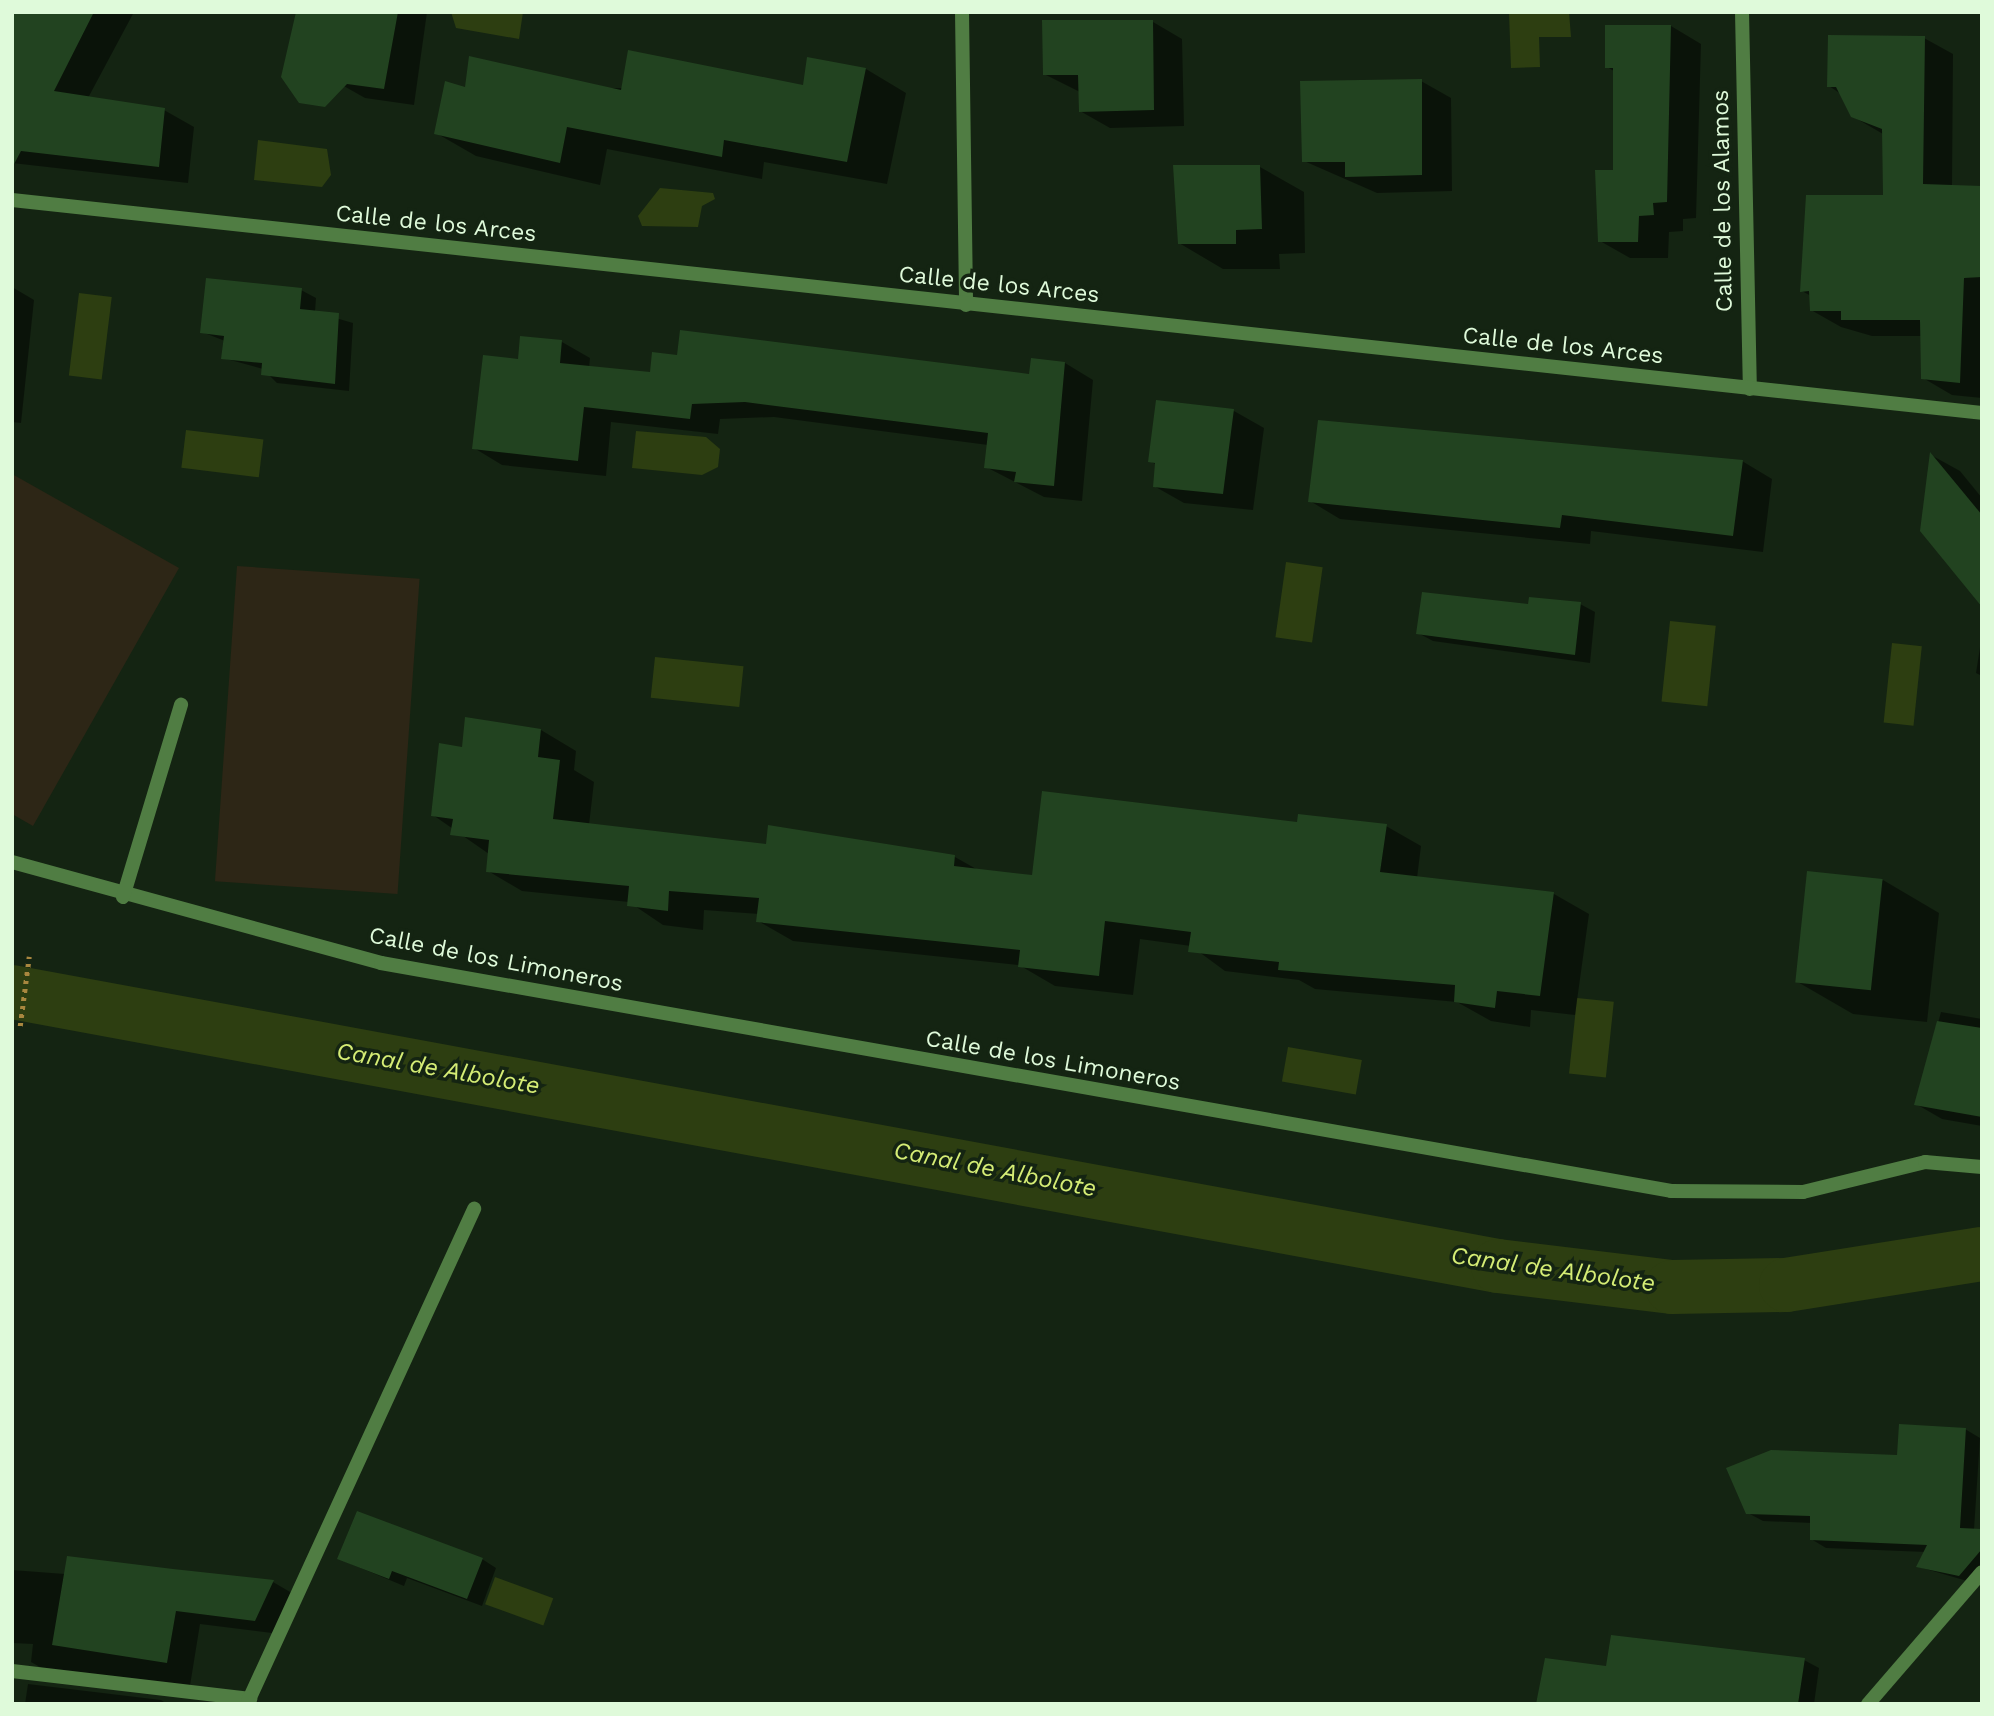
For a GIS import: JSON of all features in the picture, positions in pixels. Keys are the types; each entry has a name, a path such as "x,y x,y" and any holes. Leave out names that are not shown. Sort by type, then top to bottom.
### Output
{"street":[{"path":"962,12 965,305"},
{"name":"Calle de los Alamos","path":"1742,12 1750,389"},
{"name":"Calle de los Arces","path":"12,200 1982,413"},
{"path":"123,897 181,705"},
{"name":"Calle de los Limoneros","path":"12,862 123,897 381,963 1671,1191 1803,1192 1925,1162 1982,1167"},
{"path":"12,1671 249,1701 474,1209"},
{"path":"1868,1704 1982,1572"}],"path":[{"path":"20,1026 29,957"}],"shaded area":[{"path":"451,12 523,12 519,39 456,28"},
{"path":"1509,12 1569,12 1571,37 1539,37 1540,67 1511,68"},
{"path":"258,140 327,149 331,175 322,187 254,180"},
{"path":"660,188 713,193 715,199 702,206 698,227 642,226 638,216"},
{"path":"79,293 112,297 102,379 69,375"},
{"path":"186,430 263,440 259,477 181,468"},
{"path":"636,431 706,437 720,449 718,467 702,475 632,468"},
{"path":"12,474 179,568 33,826 12,814"},
{"path":"1286,562 1323,567 1312,642 1275,637"},
{"path":"237,566 420,579 398,894 215,881"},
{"path":"1670,621 1716,626 1707,706 1662,702"},
{"path":"1892,643 1922,646 1913,726 1884,723"},
{"path":"655,657 744,666 739,707 651,698"},
{"path":"1577,998 1614,1002 1606,1077 1569,1074"},
{"path":"1288,1047 1362,1060 1356,1094 1282,1081"},
{"path":"495,1577 553,1598 543,1625 485,1604"}],"building":[{"path":"12,12 94,12 54,91 165,108 159,167 21,151 12,168"},
{"path":"296,12 398,12 384,89 347,84 325,107 299,103 281,77"},
{"path":"1042,20 1153,20 1154,110 1079,112 1078,75 1043,75"},
{"path":"1605,25 1671,25 1667,202 1653,203 1654,215 1639,216 1638,242 1598,242 1595,170 1613,170 1613,68 1605,68"},
{"path":"1828,35 1925,36 1923,184 1982,186 1982,277 1964,278 1960,383 1921,379 1920,320 1841,320 1841,311 1810,311 1809,291 1800,292 1806,195 1883,195 1882,129 1851,117 1836,87 1827,87"},
{"path":"628,50 803,85 807,57 866,68 847,162 724,140 722,157 567,127 560,163 434,134 445,81 465,87 469,56 621,90"},
{"path":"1422,79 1422,175 1345,177 1345,162 1302,162 1300,81"},
{"path":"1173,165 1260,165 1262,229 1236,230 1236,244 1178,244"},
{"path":"206,278 302,288 300,309 339,313 335,384 261,375 262,363 221,359 224,336 200,333"},
{"path":"680,330 1029,374 1031,358 1065,362 1054,486 1014,482 1016,472 984,468 988,433 745,402 692,404 690,419 584,407 578,461 472,449 483,355 518,359 520,336 562,340 560,363 650,372 652,352 677,355"},
{"path":"1156,400 1234,409 1223,494 1153,487 1155,463 1148,462"},
{"path":"1318,420 1743,460 1733,536 1562,515 1560,528 1308,502"},
{"path":"1930,452 1982,515 1982,607 1920,531"},
{"path":"1422,592 1528,604 1529,597 1581,602 1575,655 1416,634"},
{"path":"465,717 541,729 538,757 560,760 553,819 766,844 768,825 955,855 954,866 1032,875 1042,791 1297,822 1298,814 1387,824 1380,872 1554,892 1540,996 1497,991 1495,1008 1454,1002 1455,985 1278,970 1279,962 1188,952 1191,932 1105,921 1099,976 1018,967 1020,950 756,922 759,898 669,891 668,911 627,906 629,886 486,872 489,840 450,835 453,819 431,816 439,743 462,747"},
{"path":"1807,871 1883,879 1871,990 1795,982"},
{"path":"1937,1021 1982,1028 1982,1117 1914,1105"},
{"path":"1899,1424 1966,1428 1960,1528 1982,1529 1982,1549 1959,1576 1916,1567 1927,1545 1810,1540 1810,1516 1746,1514 1726,1468 1771,1450 1897,1455"},
{"path":"357,1511 483,1558 467,1599 392,1571 389,1579 337,1559"},
{"path":"67,1556 274,1580 255,1621 176,1611 167,1663 52,1645"},
{"path":"1611,1635 1805,1658 1798,1704 1536,1704 1545,1658 1606,1666"}],"waterway":[{"name":"Canal de Albolote","path":"12,992 1498,1266 1672,1287 1786,1285 1982,1254"}]}
